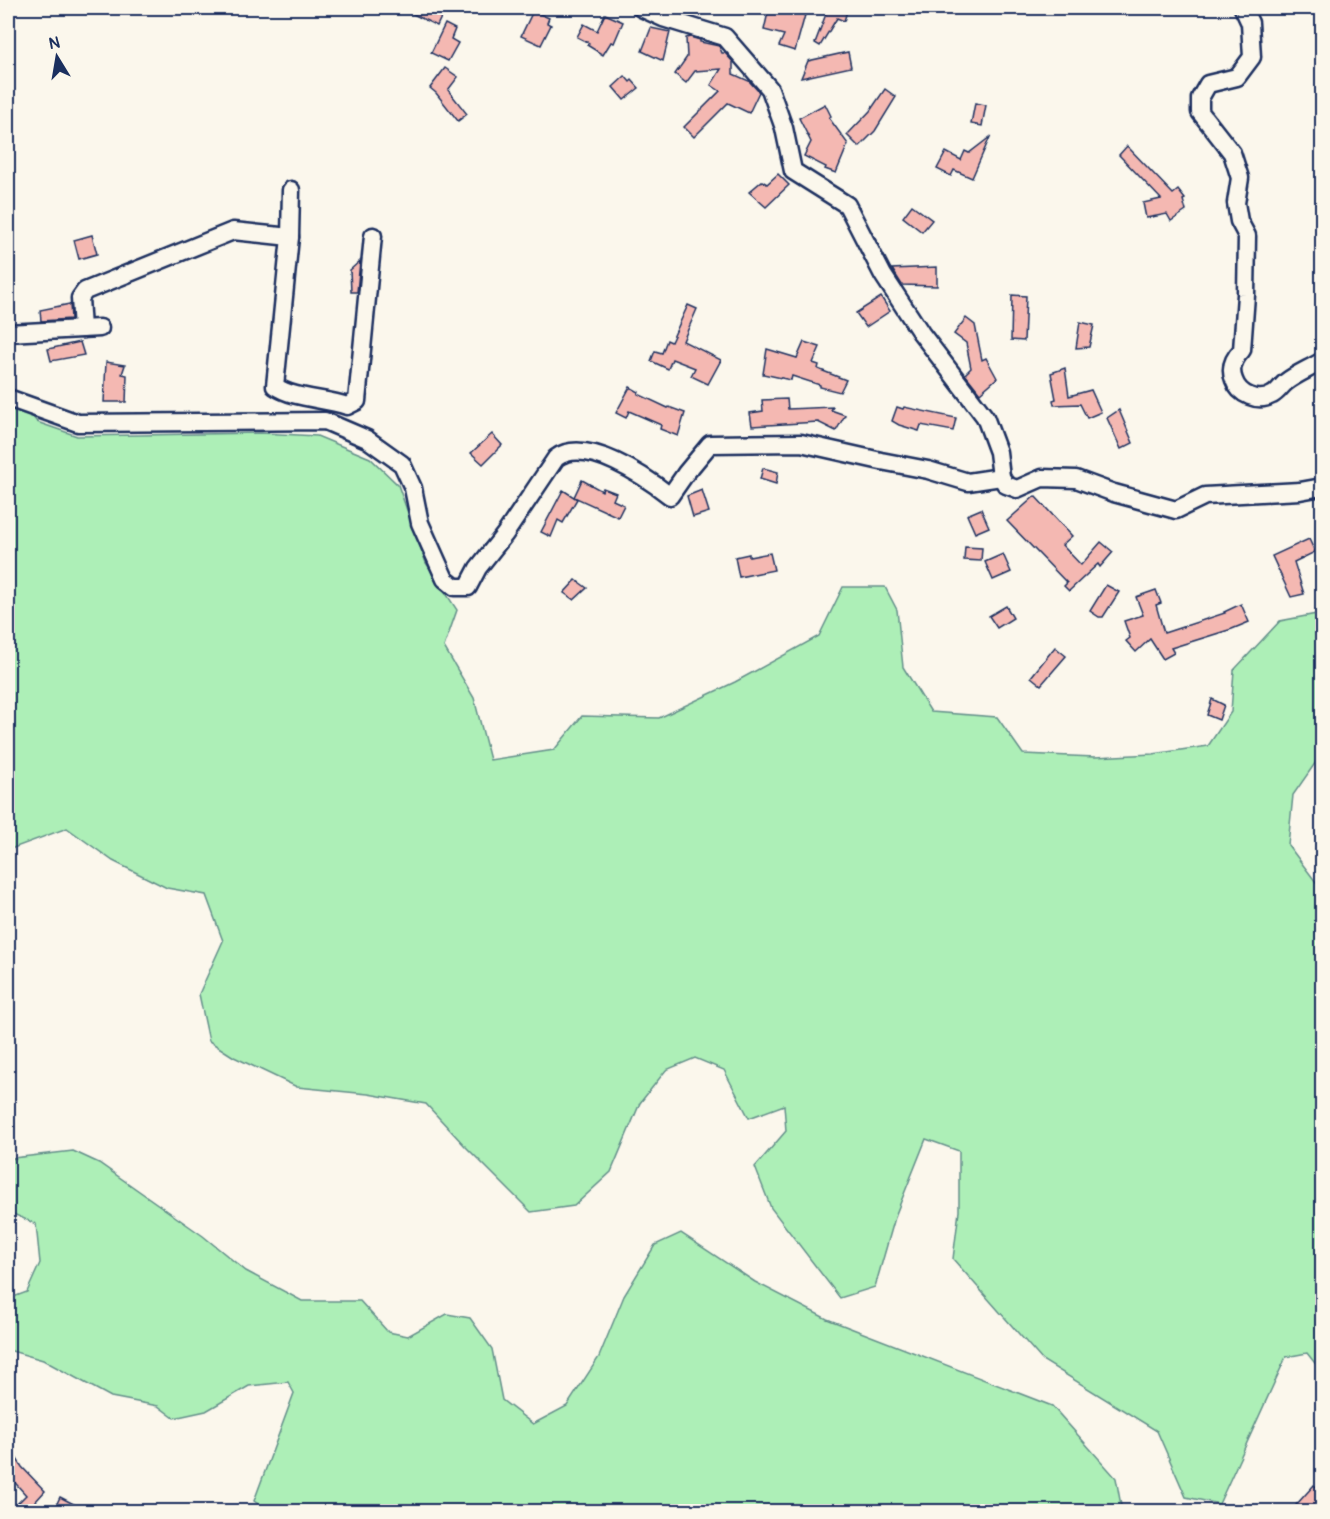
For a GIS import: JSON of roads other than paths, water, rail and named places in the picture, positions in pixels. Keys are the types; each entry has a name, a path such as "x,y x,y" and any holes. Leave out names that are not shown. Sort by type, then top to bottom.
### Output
{"street":[{"path":"641,8 664,13 725,37 770,89 784,128 793,171 847,205 883,275 921,333 985,417 998,452 1001,477 1006,485 1017,489 1042,478 1076,479 1176,510 1205,496 1300,491 1323,487"},
{"path":"1243,8 1250,23 1252,57 1237,77 1208,84 1200,98 1200,112 1232,153 1240,178 1236,203 1239,221 1247,236 1242,350 1236,356 1232,373 1239,389 1246,395 1263,398 1272,395 1284,383 1323,361"},
{"path":"291,190 290,237 275,386 286,394 328,400 347,406 357,401 373,236"},
{"path":"82,329 80,298 85,291 234,231 290,237"},
{"path":"8,333 100,328"},
{"path":"8,398 78,423 325,421 367,439 402,464 413,488 420,523 445,579 454,586 468,587 478,568 505,534 556,458 561,454 577,451 612,460 654,483 670,496 710,444 801,443 928,470 968,482 1001,477"}]}
